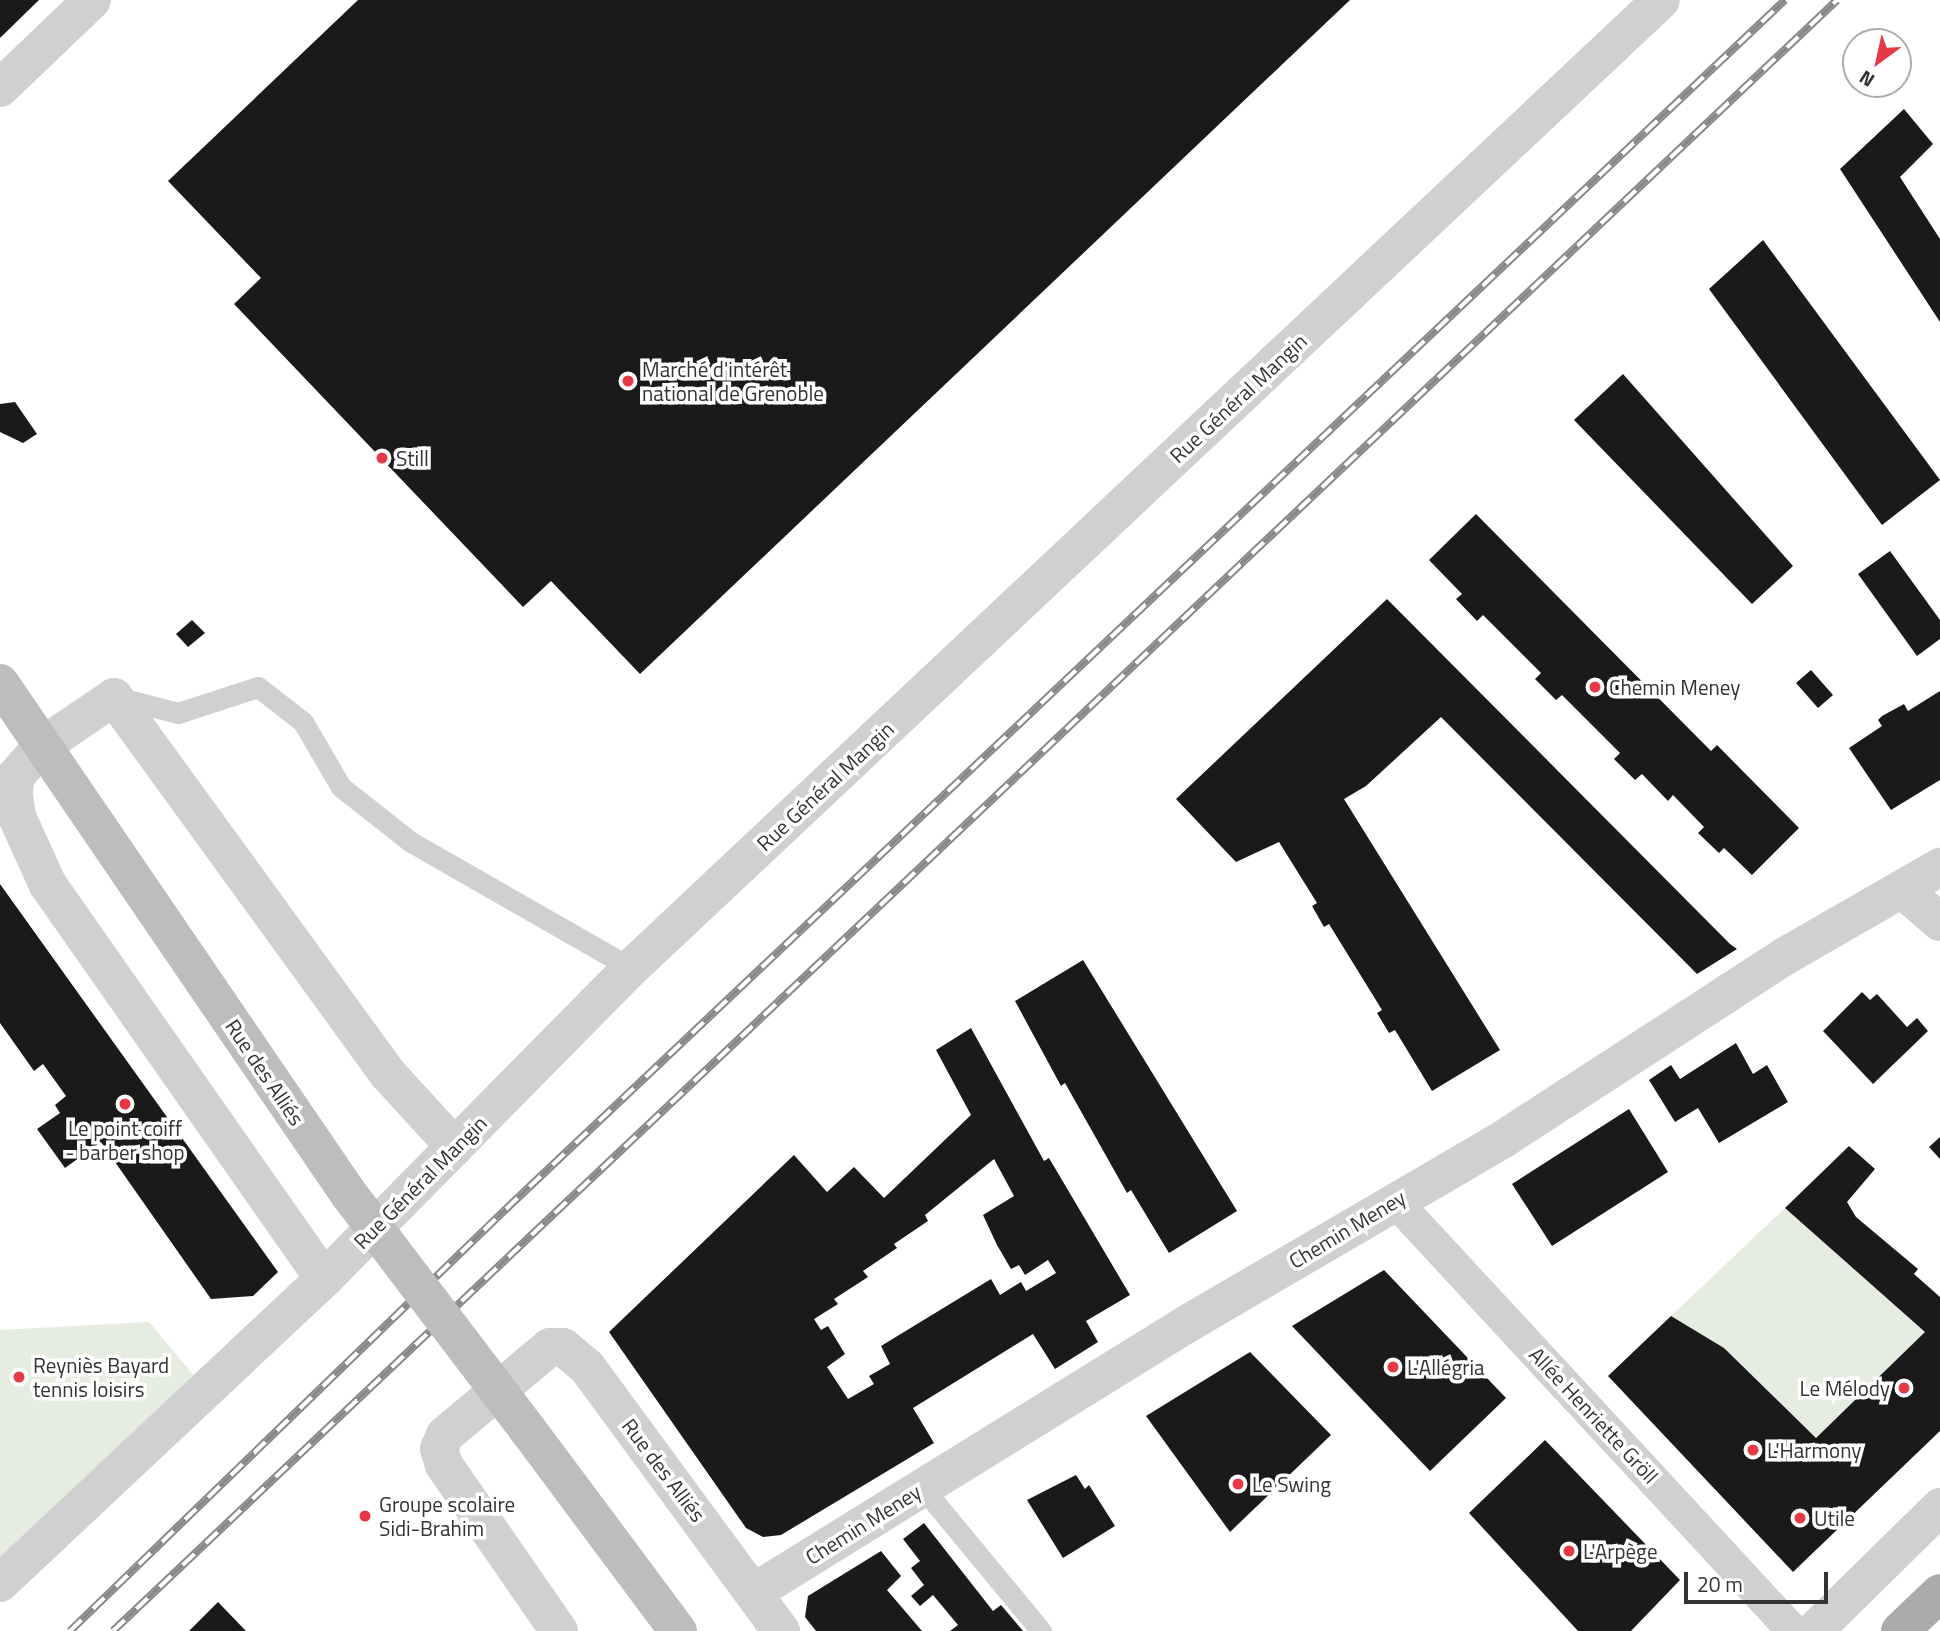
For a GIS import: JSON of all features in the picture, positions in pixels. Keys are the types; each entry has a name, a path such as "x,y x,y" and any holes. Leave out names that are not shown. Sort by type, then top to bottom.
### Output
{"main road":[{"name":"Rue des Alliés","path":"0,683 348,1193 678,1631"},
{"path":"1900,1631 1940,1593"}],"street":[{"path":"0,88 92,0"},
{"name":"Rue Général Mangin","path":"0,1583 324,1279 631,968 1661,0"},
{"path":"324,1279 48,885 17,817 14,796 15,777 42,746 114,697 388,1074 455,1147"},
{"name":"Chemin Meney","path":"754,1592 1394,1200 1506,1138 1787,955 1940,867"},
{"path":"1903,890 1940,922"},
{"name":"Allée Henriette Gröll","path":"1394,1200 1793,1631"},
{"name":"Rue des Alliés","path":"559,1631 444,1465 439,1449 445,1435 550,1347 563,1347 587,1367 781,1631"},
{"path":"1814,1631 1940,1507"}],"lane":[{"path":"114,697 178,713 258,687 303,722 341,787 411,842 631,968"},
{"path":"922,1487 1041,1631"}],"shaded area":[{"path":"1785,1208 1925,1332 1816,1438 1724,1348 1671,1316"},
{"path":"149,1322 196,1378 0,1561 0,1330"}],"building":[{"path":"0,0 39,0 0,38"},
{"name":"Marché d'intérêt national de Grenoble","path":"358,0 1350,0 640,674 551,581 523,607 234,304 261,278 168,181"},
{"path":"1904,109 1933,144 1900,177 1940,239 1940,322 1840,169"},
{"path":"1763,240 1940,480 1882,525 1709,289"},
{"path":"1623,374 1793,566 1752,604 1574,420"},
{"path":"15,402 37,434 23,443 0,432 0,404"},
{"name":"Chemin Meney","path":"1476,514 1711,751 1717,745 1799,828 1752,875 1724,848 1719,853 1698,833 1704,827 1673,795 1668,801 1642,774 1635,780 1614,759 1620,753 1562,695 1556,700 1535,679 1541,673 1483,615 1477,621 1456,599 1462,594 1429,560"},
{"path":"1890,551 1940,620 1940,639 1917,656 1858,574"},
{"path":"1387,599 1737,949 1697,974 1441,717 1366,786 1344,799 1500,1050 1432,1091 1395,1030 1389,1033 1377,1013 1382,1010 1329,924 1324,927 1312,906 1317,903 1279,842 1236,862 1176,799"},
{"path":"192,620 205,633 188,647 176,634"},
{"path":"1811,670 1833,695 1818,708 1796,683"},
{"path":"1940,691 1940,780 1891,810 1849,748 1882,726 1878,720 1882,716 1904,704 1908,711"},
{"path":"0,884 278,1272 253,1296 211,1299 101,1142 65,1168 37,1129 60,1113 55,1105 66,1096 43,1064 34,1071 0,1023"},
{"path":"1083,960 1237,1211 1169,1253 1131,1190 1127,1193 1065,1083 1061,1086 1015,1001"},
{"path":"1862,992 1870,1000 1877,994 1907,1027 1917,1018 1928,1031 1873,1084 1823,1031"},
{"path":"971,1028 1044,1161 1049,1158 1130,1295 1086,1321 1098,1342 1055,1369 1033,1334 913,1408 934,1443 781,1535 763,1537 746,1528 609,1332 794,1155 827,1192 854,1167 884,1198 971,1115 936,1050","holes":["994,1159 1014,1196 983,1215 997,1245 1011,1269 1019,1265 1025,1275 1048,1260 1056,1273 1026,1291 1021,1282 1000,1295 991,1279 881,1346 890,1364 869,1376 874,1384 848,1399 827,1367 845,1354 828,1326 821,1330 814,1319 838,1304 834,1299 868,1277 863,1271 897,1248 894,1244 928,1221 925,1215"]},
{"path":"1736,1043 1753,1074 1767,1065 1788,1102 1719,1143 1698,1108 1675,1122 1649,1080 1671,1065 1680,1079"},
{"path":"1629,1109 1668,1172 1552,1246 1512,1184"},
{"path":"1940,1137 1940,1159 1929,1147"},
{"path":"1849,1146 1875,1169 1847,1202 1856,1217 1918,1269 1914,1274 1940,1297 1940,1431 1793,1572 1608,1376 1671,1316 1724,1348 1816,1438 1925,1332 1785,1208"},
{"name":"L'Allégria","path":"1384,1270 1506,1398 1430,1471 1292,1326"},
{"name":"Le Swing","path":"1250,1352 1331,1435 1230,1532 1146,1416"},
{"name":"L'Arpège","path":"1545,1440 1680,1580 1631,1631 1578,1631 1469,1513"},
{"path":"1076,1475 1085,1489 1089,1485 1115,1526 1063,1558 1027,1500"},
{"path":"924,1523 993,1611 1001,1605 1023,1631 950,1631 958,1625 933,1595 920,1606 911,1596 924,1585 911,1568 920,1561 903,1539"},
{"path":"881,1551 901,1576 887,1590 922,1631 816,1631 805,1617 808,1596"},
{"path":"218,1602 246,1631 189,1631"}],"railway":[{"path":"70,1631 506,1209 1785,0"},
{"path":"113,1631 1837,0"}],"place":[{"name":"Marché d'intérêt national de Grenoble","path":"628,381"},
{"name":"Still","path":"382,458"},
{"name":"Chemin Meney","path":"1595,687"},
{"name":"Le point coiff - barber shop","path":"125,1104"},
{"name":"L'Allégria","path":"1393,1367"},
{"name":"Reyniès Bayard tennis loisirs","path":"19,1377"},
{"name":"Le Mélody","path":"1904,1388"},
{"name":"L'Harmony","path":"1753,1450"},
{"name":"Le Swing","path":"1238,1484"},
{"name":"Groupe scolaire Sidi-Brahim","path":"365,1516"},
{"name":"Utile","path":"1800,1518"},
{"name":"L'Arpège","path":"1569,1551"}]}
